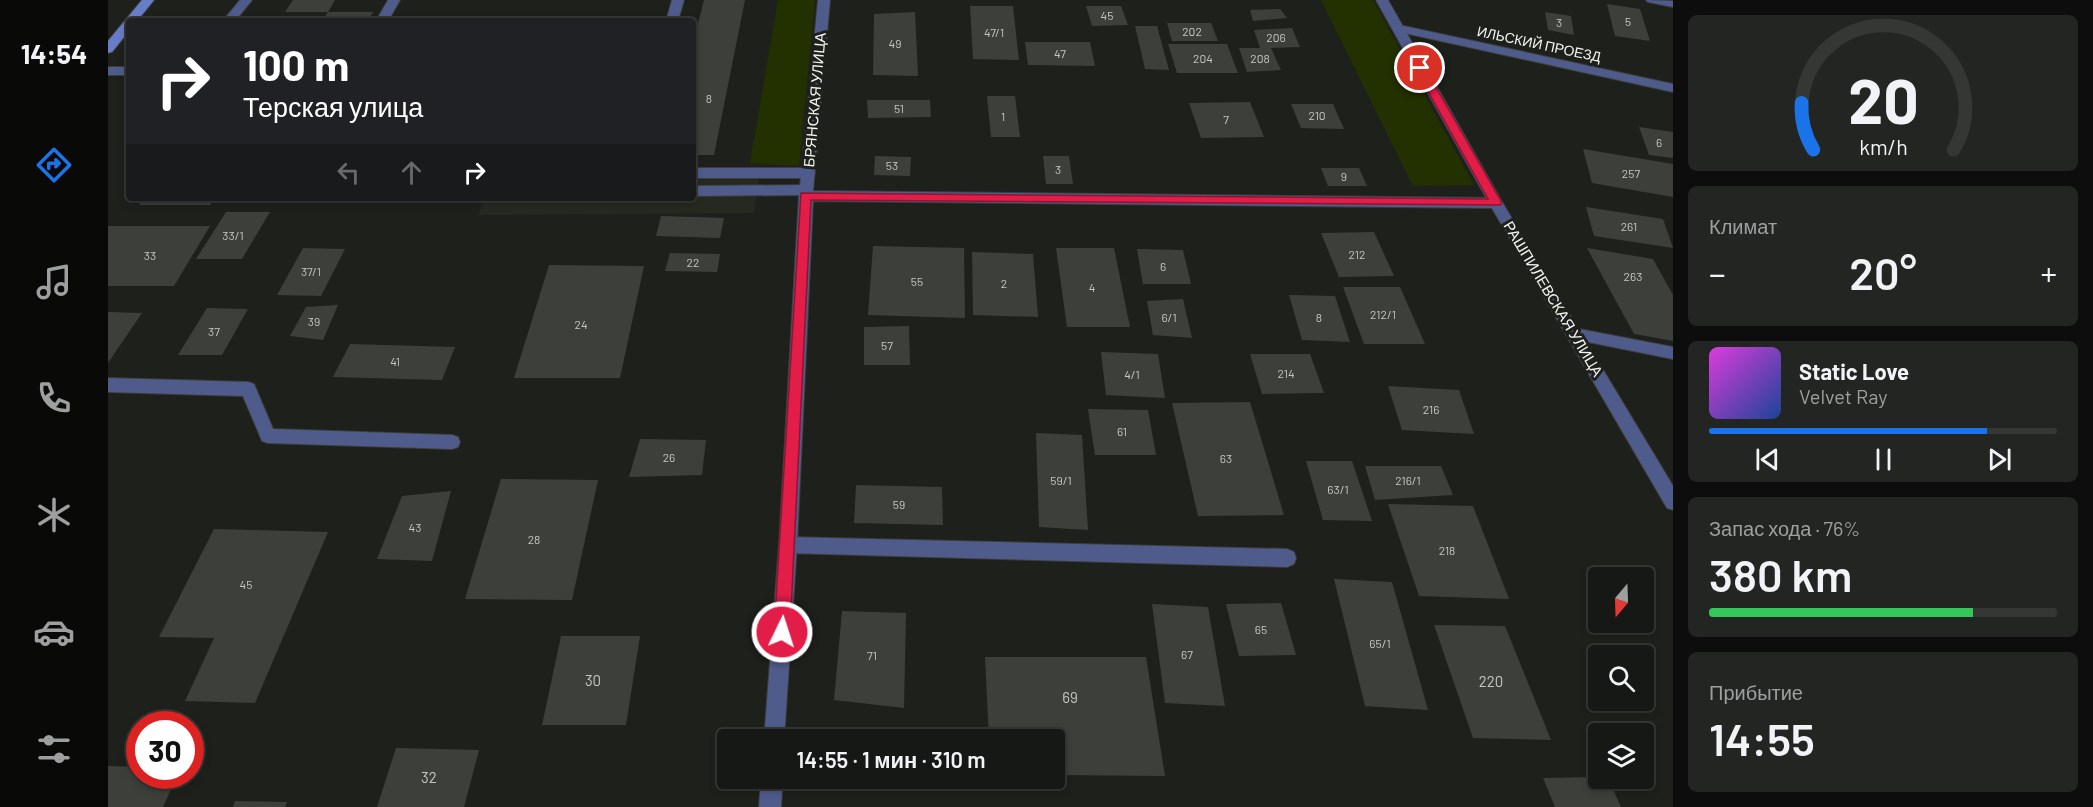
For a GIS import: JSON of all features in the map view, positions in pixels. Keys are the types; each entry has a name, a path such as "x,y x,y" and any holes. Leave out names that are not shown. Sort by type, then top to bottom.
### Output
{"main road":[{"path":"133,18 148,0"},
{"path":"108,49 126,27"}],"street":[{"path":"231,18 246,0"},
{"path":"384,18 394,0"},
{"path":"673,18 678,0"},
{"name":"БРЯНСКАЯ УЛИЦА","path":"775,729 788,545 807,186 824,0"},
{"name":"РАШПИЛЕВСКАЯ УЛИЦА","path":"1382,0 1496,203 1673,502"},
{"path":"1652,0 1673,4"},
{"name":"ИЛЬСКИЙ ПРОЕЗД","path":"1399,29 1673,88"},
{"path":"108,71 126,71"},
{"path":"696,172 807,186"},
{"path":"696,191 807,186 1496,203"},
{"path":"1574,334 1673,353"},
{"path":"108,385 248,389 268,436 452,442"},
{"path":"788,545 1287,558"},
{"path":"770,807 771,789"}],"shaded area":[{"path":"696,176 759,177 754,213 478,215 483,201 696,201"}],"green space":[{"path":"778,0 815,0 799,166 750,163"},
{"path":"1321,0 1373,0 1474,185 1413,186"}],"building":[{"path":"293,0 335,0 328,12 285,12"},
{"path":"704,0 745,0 714,155 696,155 696,31"},
{"path":"1607,4 1640,9 1650,41 1615,36"},
{"path":"970,6 1013,6 1019,60 973,59"},
{"path":"1086,6 1121,6 1128,25 1092,26"},
{"path":"1280,9 1287,18 1253,21 1250,10"},
{"path":"328,12 373,12 370,18 324,18"},
{"path":"915,12 918,76 873,75 874,14"},
{"path":"1545,12 1571,16 1574,35 1548,30"},
{"path":"1167,23 1211,23 1218,41 1172,41"},
{"path":"1135,26 1157,26 1169,70 1145,69"},
{"path":"1292,28 1300,47 1271,48 1281,70 1247,72 1239,48 1260,48 1254,30"},
{"path":"1025,42 1090,42 1095,66 1028,65"},
{"path":"1168,44 1227,44 1238,73 1177,73"},
{"path":"987,96 1015,96 1020,137 991,137"},
{"path":"867,100 930,100 931,117 868,118"},
{"path":"1250,102 1264,137 1201,138 1189,103"},
{"path":"1291,104 1333,104 1344,129 1301,128"},
{"path":"1639,127 1673,132 1673,158 1649,155"},
{"path":"1583,149 1673,164 1673,197 1592,183"},
{"path":"875,156 911,157 910,176 874,175"},
{"path":"1043,156 1069,156 1073,184 1046,184"},
{"path":"1321,168 1359,168 1367,186 1328,186"},
{"path":"142,201 213,201 210,205 139,205"},
{"path":"1586,207 1663,219 1673,248 1594,236"},
{"path":"226,212 270,212 242,259 196,259"},
{"path":"661,216 724,218 720,238 656,236"},
{"path":"108,226 210,226 174,286 108,286"},
{"path":"1374,232 1394,276 1339,277 1321,233"},
{"path":"873,246 964,248 965,318 868,315"},
{"path":"303,248 345,249 321,296 277,295"},
{"path":"1056,248 1114,248 1130,327 1067,327"},
{"path":"1587,248 1653,259 1673,295 1673,341 1634,334"},
{"path":"1137,249 1183,250 1191,284 1143,284"},
{"path":"972,252 1033,254 1038,317 973,315"},
{"path":"670,253 720,254 717,272 665,271"},
{"path":"549,265 644,266 620,378 514,378"},
{"path":"1343,287 1400,287 1425,344 1364,344"},
{"path":"1289,295 1335,296 1350,342 1302,340"},
{"path":"1183,299 1192,338 1153,335 1147,301"},
{"path":"338,305 323,340 290,336 306,307"},
{"path":"207,308 248,309 222,355 178,355"},
{"path":"108,312 142,313 108,363"},
{"path":"909,326 910,365 864,365 864,327"},
{"path":"350,344 455,347 442,380 333,377"},
{"path":"1101,352 1158,354 1165,398 1106,395"},
{"path":"1250,354 1310,354 1324,393 1262,394"},
{"path":"1388,386 1459,390 1474,434 1402,430"},
{"path":"1250,402 1284,515 1198,516 1172,403"},
{"path":"1088,409 1148,410 1156,455 1095,455"},
{"path":"1036,433 1082,435 1088,530 1039,527"},
{"path":"640,439 706,440 702,475 629,477"},
{"path":"1306,461 1352,461 1372,521 1323,520"},
{"path":"1365,466 1441,466 1453,495 1375,500"},
{"path":"501,479 598,480 572,600 465,599"},
{"path":"856,485 942,487 943,525 854,523"},
{"path":"451,491 432,561 377,559 402,496"},
{"path":"1388,504 1473,506 1509,599 1419,596"},
{"path":"214,529 328,532 255,703 185,701 214,638 159,637"},
{"path":"1334,579 1392,582 1428,710 1365,706"},
{"path":"1281,603 1296,655 1239,656 1226,604"},
{"path":"1152,604 1208,607 1225,706 1165,703"},
{"path":"842,611 906,613 904,708 834,700"},
{"path":"1434,625 1505,626 1551,740 1473,738"},
{"path":"561,636 640,636 626,725 542,725"},
{"path":"985,657 1146,657 1165,776 1065,775 1065,729 988,729"},
{"path":"396,748 479,750 464,807 377,807"},
{"path":"108,766 126,767 126,789 171,789 163,807 108,807"},
{"path":"1588,777 1588,789 1613,789 1621,807 1555,807 1543,778"},
{"path":"235,801 287,802 285,807 233,807"}],"route":[{"path":"782,632 806,196 1496,203 1420,68"}]}
